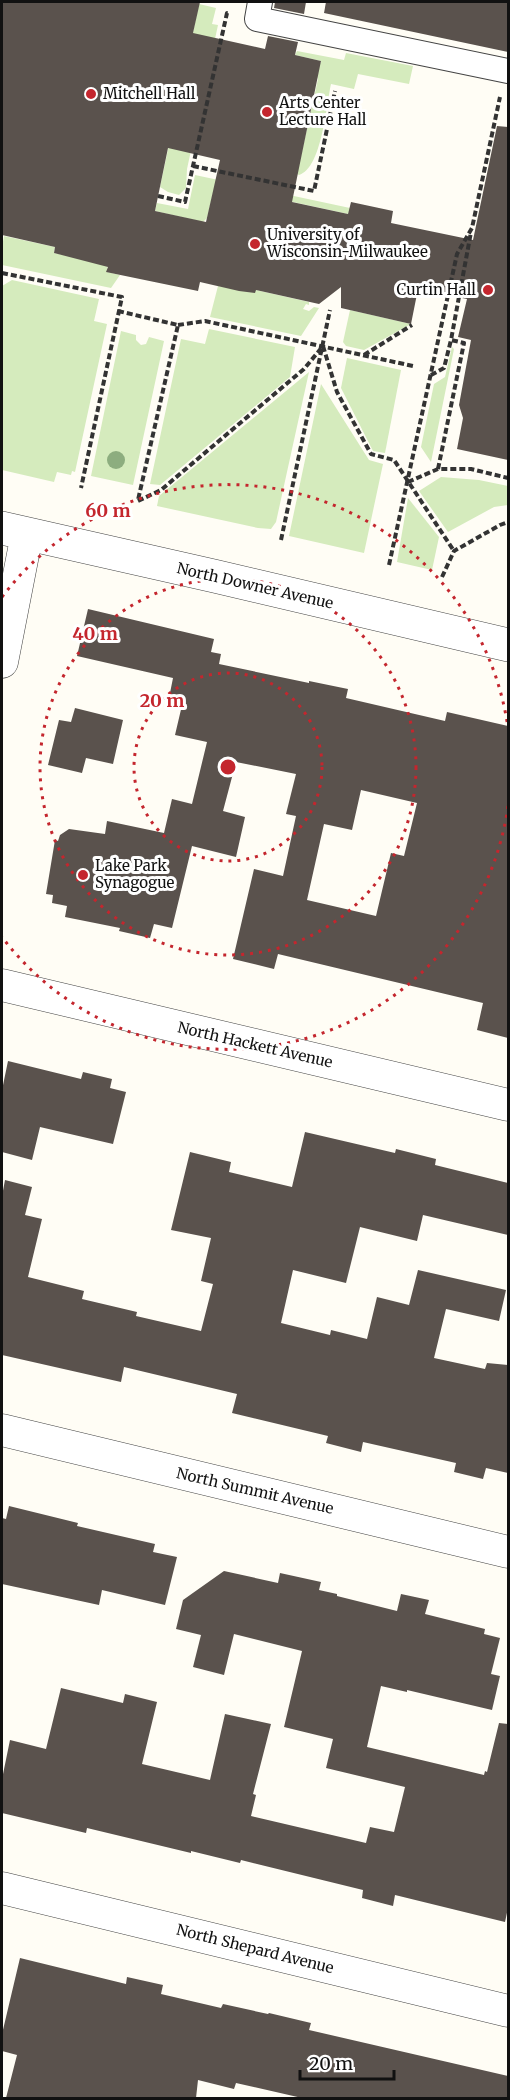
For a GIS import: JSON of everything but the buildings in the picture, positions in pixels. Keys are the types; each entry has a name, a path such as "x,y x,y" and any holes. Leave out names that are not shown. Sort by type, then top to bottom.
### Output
{"street":[{"path":"259,10 507,70"},
{"path":"2,662 14,531"},
{"name":"North Downer Avenue","path":"14,531 508,645"},
{"name":"North Hackett Avenue","path":"2,985 508,1105"},
{"name":"North Summit Avenue","path":"2,1430 508,1552"},
{"name":"North Shepard Avenue","path":"2,1888 508,2010"}],"path":[{"path":"158,196 185,202 227,13 259,10"},
{"path":"430,376 444,368 507,70"},
{"path":"193,166 314,191 335,91"},
{"path":"389,565 457,254 472,228"},
{"path":"2,273 122,297 81,488"},
{"path":"281,540 330,310"},
{"path":"118,311 178,325 205,321 413,366"},
{"path":"178,325 138,501 170,483 304,369 323,346"},
{"path":"364,355 412,325"},
{"path":"438,468 464,343 451,340"},
{"path":"323,346 337,392 370,454 394,460 454,551"},
{"path":"407,482 438,468 471,469 508,478"},
{"path":"442,577 454,551 508,522"}],"green space":[{"path":"199,4 216,8 212,24 218,25 187,169 186,188 179,195 160,187"},
{"path":"297,51 344,60 346,53 413,66 409,84 358,74 354,89 331,84 318,149 307,170 299,175 297,174 318,79 312,62 321,63 321,61 295,55"},
{"path":"195,175 350,208 348,214 215,185 207,218 203,222 155,211 157,203 188,209"},
{"path":"4,236 55,247 54,253 108,264 107,272 120,275 111,288 2,265"},
{"path":"12,280 99,299 94,321 107,324 75,472 72,471 71,475 57,472 54,482 2,470 2,286"},
{"path":"218,286 256,290 309,302 309,305 306,304 303,309 309,311 314,307 319,308 301,336 210,317"},
{"path":"350,310 411,324 364,350 346,346 343,342"},
{"path":"209,329 295,347 290,377 160,485 150,484 181,339 205,344"},
{"path":"121,331 136,335 136,340 141,345 146,344 149,337 164,341 133,485 91,476"},
{"path":"452,347 454,349 431,462 421,447 434,384 445,377"},
{"path":"347,358 401,370 385,453 373,451 341,388"},
{"path":"309,372 276,522 271,529 157,506 159,496"},
{"path":"321,384 369,460 383,464 364,553 289,536"},
{"path":"441,477 479,480 508,486 508,505 494,507 448,532 419,491"},
{"path":"408,498 439,537 432,570 397,562"}],"place":[{"name":"Mitchell Hall","path":"91,94"},
{"name":"Arts Center Lecture Hall","path":"267,112"},
{"name":"University of Wisconsin-Milwaukee","path":"255,244"},
{"name":"Curtin Hall","path":"488,290"},
{"name":"Lake Park Synagogue","path":"83,875"}]}
